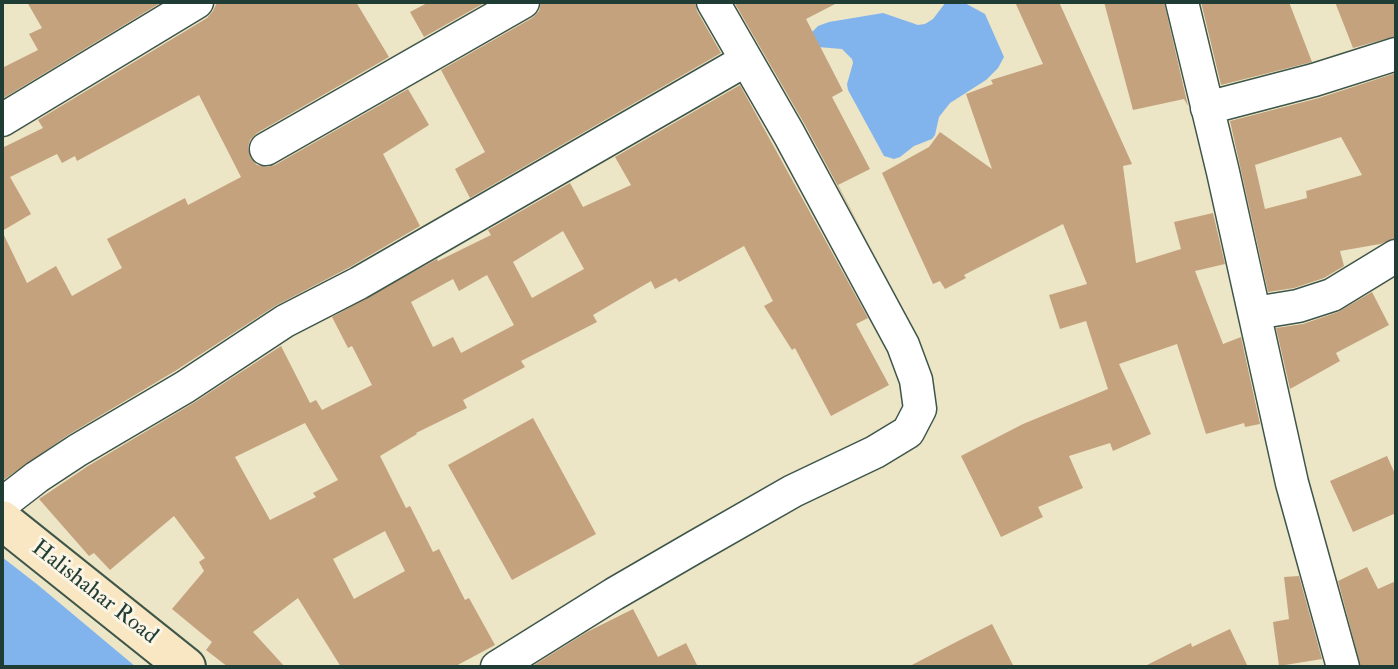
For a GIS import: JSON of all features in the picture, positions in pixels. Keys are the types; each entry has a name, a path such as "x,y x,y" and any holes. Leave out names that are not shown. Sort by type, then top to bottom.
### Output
{"street":[{"path":"2,120 197,2"},
{"path":"266,149 523,2"},
{"path":"497,667 727,528 793,491 875,452 908,432 920,409 916,380 903,345 796,146 713,2"},
{"path":"1182,2 1292,484 1343,667"},
{"path":"1208,108 1314,80 1396,54"},
{"path":"2,504 78,450 185,387 285,321 359,283 746,60"},
{"path":"1255,313 1297,306 1332,295 1396,256"},
{"name":"Halishahar Road","path":"2,520 186,667"}],"water":[{"path":"946,2 963,2 985,14 1004,57 986,80 950,103 939,117 932,139 914,146 900,157 894,159 884,156 848,90 852,59 842,49 818,47 811,33 818,26 829,22 883,13 918,25 925,24 933,19"},
{"path":"2,557 38,585 136,667 2,667"}],"building":[{"path":"27,2 162,2 2,99 2,68 38,50 29,34 42,28"},
{"path":"217,2 356,2 389,57 257,133 250,140 248,148 250,157 257,165 275,165 408,89 429,125 383,154 420,226 275,306 175,371 68,435 2,481 2,148 43,128 38,120 207,18","holes":["199,95 241,177 188,205 185,198 107,239 122,268 72,296 56,266 27,283 2,231 31,214 10,177 57,154 62,163 75,156 77,161"]},
{"path":"429,2 486,2 424,37 410,12"},
{"path":"541,2 695,2 697,11 721,53 470,198 455,169 485,152 441,70 532,18 539,11"},
{"path":"734,2 839,2 806,19 843,91 832,97 870,169 838,185 869,244 805,125"},
{"path":"1015,2 1059,2 1132,164 1123,166 1136,263 1181,249 1174,222 1213,213 1225,264 1195,271 1223,344 1241,337 1260,424 1245,427 1244,423 1206,434 1177,344 1119,364 1151,434 1113,451 1110,443 1069,456 1083,488 1038,507 1043,517 1001,537 961,456 1023,424 1108,389 1086,321 1060,329 1049,295 1087,284 1063,224 964,275 966,278 945,289 940,281 933,284 882,173 929,147 940,132 992,169 966,94 993,84 991,80 1043,64"},
{"path":"1104,2 1164,2 1188,106 1184,99 1133,110"},
{"path":"1201,2 1289,2 1312,62 1221,85"},
{"path":"1335,2 1396,2 1396,36 1353,48"},
{"path":"1396,73 1396,238 1380,244 1340,251 1344,266 1324,278 1294,288 1268,292 1230,121 1319,98","holes":["1341,137 1362,175 1306,191 1307,198 1265,209 1255,165"]},
{"path":"740,85 868,318 856,324 889,385 831,416 795,348 792,350 764,306 773,301 744,246 679,282 676,278 655,289 651,281 593,315 597,322 521,361 525,367 463,400 467,408 416,433 380,456 406,508 410,506 433,552 439,549 465,600 469,598 495,645 454,667 341,667 298,598 253,632 285,667 228,667 206,650 212,642 172,609 204,571 199,562 205,558 174,516 110,570 94,553 89,556 39,499 281,346 310,403 316,400 322,410 372,385 352,346 348,348 332,317 437,259 438,261 491,235 488,230 570,183 583,207 631,185 615,157","holes":["563,231 584,269 532,298 513,262","487,275 514,325 461,353 453,337 433,347 411,302 453,279 459,291","305,423 338,480 313,493 316,497 270,520 235,457","385,531 405,571 354,599 333,559"]},
{"path":"1372,292 1389,325 1336,353 1340,361 1290,389 1276,328 1303,324 1338,312"},
{"path":"533,418 596,534 512,580 448,465"},
{"path":"1387,456 1396,476 1396,513 1353,532 1330,481"},
{"path":"1367,567 1378,589 1396,581 1396,667 1361,667 1338,581"},
{"path":"1299,576 1322,659 1279,666 1273,622 1289,619 1284,577"},
{"path":"633,609 658,657 686,643 698,667 531,667 587,632"},
{"path":"992,624 1014,667 908,667 960,640"},
{"path":"1230,629 1248,667 1143,667 1191,643 1192,647"}]}
